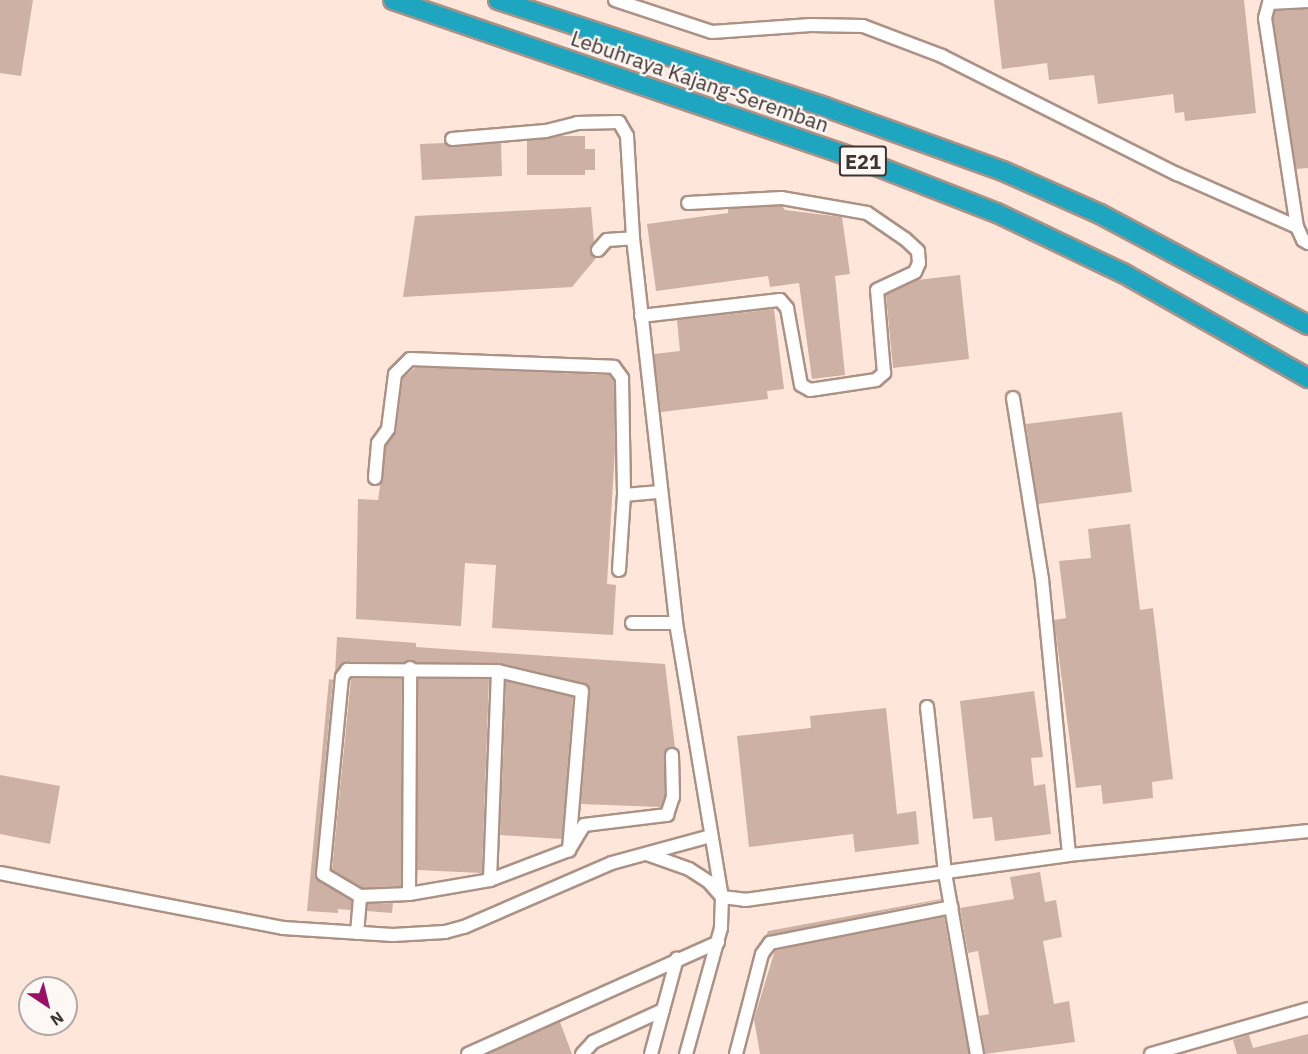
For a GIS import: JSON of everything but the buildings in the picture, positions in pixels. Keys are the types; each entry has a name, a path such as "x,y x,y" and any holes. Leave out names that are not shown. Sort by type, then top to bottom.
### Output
{"highway":[{"name":"Lebuhraya Kajang-Seremban","path":"393,0 861,160 997,213 1123,273 1308,378"},
{"name":"Lebuhraya Kajang-Seremban","path":"498,0 825,106 1003,171 1100,214 1308,325"}],"street":[{"path":"615,0 651,5 712,32 811,25 863,26 942,56 1177,174 1297,227"},
{"path":"1308,1 1269,3 1265,18 1297,227 1303,240 1308,243"},
{"path":"452,139 546,131 577,123 619,122 627,136 633,238 676,622 692,731 722,897 718,942 686,1054"},
{"path":"641,316 780,300 787,308 801,385 810,390 876,380 884,373 877,290 915,272 919,263 918,251 905,239 867,213 782,198 688,204"},
{"path":"598,250 607,240 633,238"},
{"path":"375,478 378,443 388,429 394,374 410,359 614,367 622,378 624,495 619,570"},
{"path":"1013,398 1042,579 1069,855"},
{"path":"624,495 660,492"},
{"path":"632,623 676,622"},
{"path":"409,894 410,668"},
{"path":"569,850 582,691 498,671 410,668 347,670 342,677 323,874 360,896 409,894 490,880 569,850 584,825 667,815 673,797 672,755"},
{"path":"490,880 498,671"},
{"path":"927,707 945,873 977,1054"},
{"path":"643,853 689,869 709,882 722,897 771,899 1069,855 1308,831"},
{"path":"0,873 240,921 357,933 445,932 612,862 711,836"},
{"path":"357,933 360,896"},
{"path":"736,1054 762,954 770,943 951,907"},
{"path":"468,1054 677,958 718,942"},
{"path":"651,1054 677,958"},
{"path":"1151,1054 1308,1009"},
{"path":"582,1054 593,1042 663,1010"}]}
